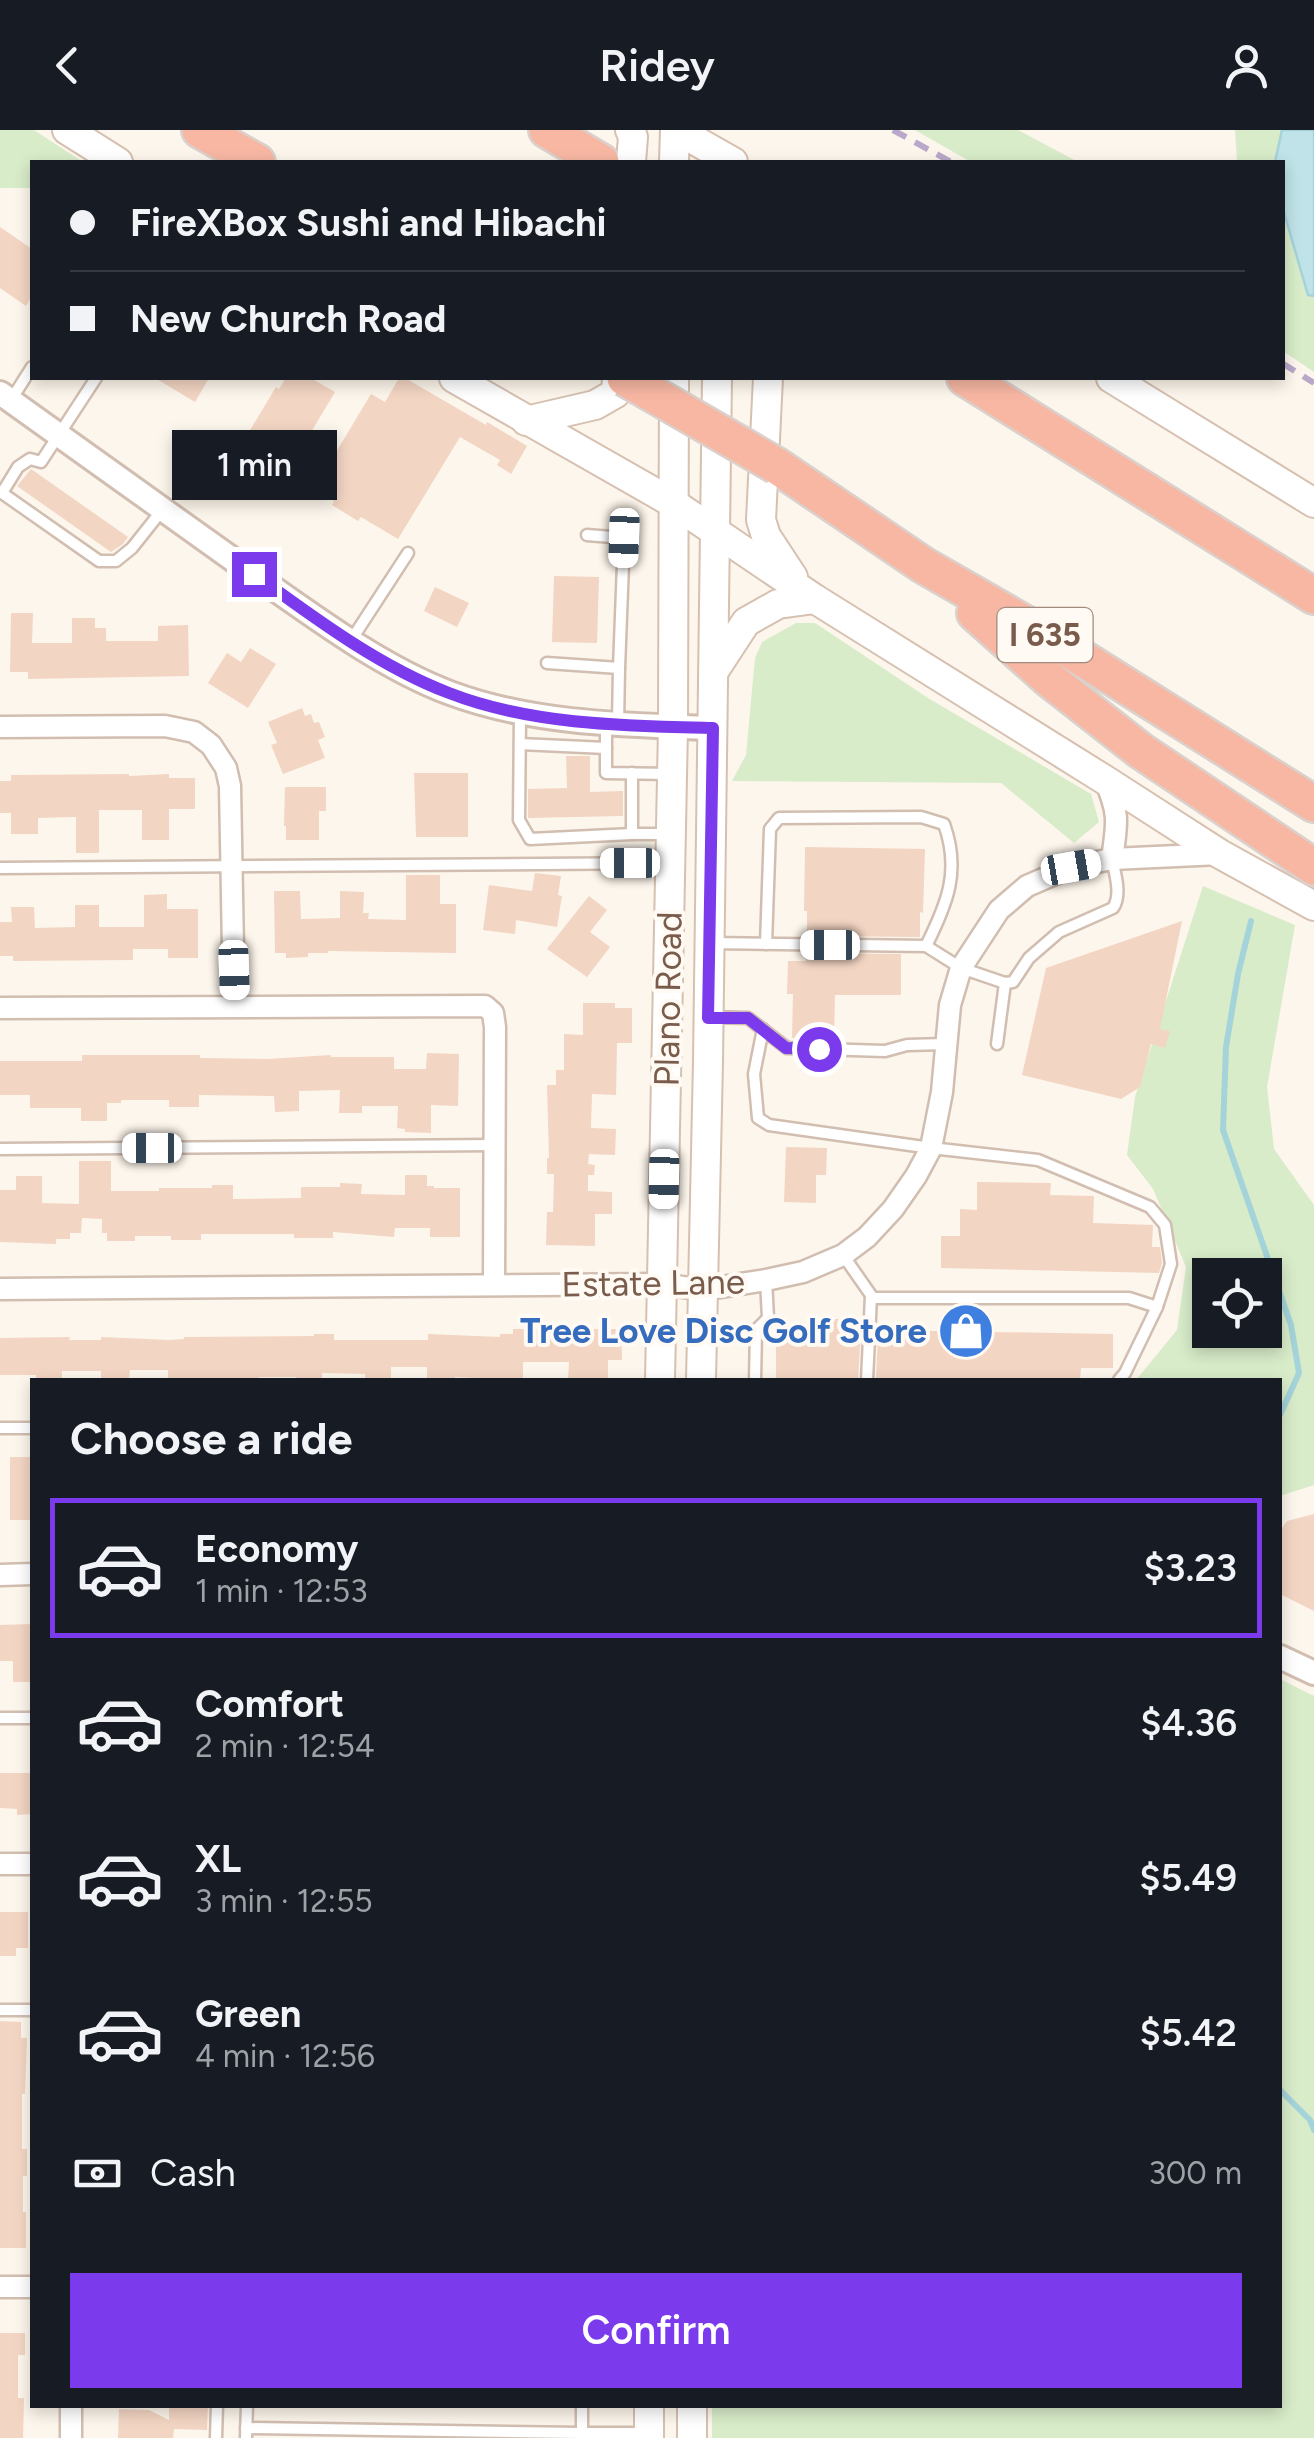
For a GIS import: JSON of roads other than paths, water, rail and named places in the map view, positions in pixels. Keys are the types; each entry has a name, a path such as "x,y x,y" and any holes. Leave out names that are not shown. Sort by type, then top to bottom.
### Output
{"highway":[{"path":"200,130 252,160"},
{"path":"547,130 593,158"},
{"name":"I 635","path":"628,380 777,466 922,566 1050,638 1314,804"},
{"path":"968,380 1314,596"},
{"path":"922,566 1050,680 1141,751 1314,868"}],"main road":[{"path":"67,130 115,160"},
{"path":"630,130 631,160"},
{"path":"674,160 676,130 722,152"},
{"path":"457,380 673,503 808,594 1220,854 1310,904"},
{"path":"526,421 596,405 616,393 617,380"},
{"name":"Plano Road","path":"660,1378 673,727 674,380"},
{"name":"Plano Road","path":"701,1378 716,380"},
{"path":"768,380 761,520 766,536 808,594"},
{"path":"1114,380 1314,502"},
{"path":"714,672 746,622 778,604 808,594"},
{"path":"668,987 683,1000 686,1042 692,1055 708,1062"},
{"path":"692,2408 692,2438"}],"street":[{"path":"5,397 284,596 410,676 449,693 520,712 612,724 713,728"},
{"path":"0,727 166,726 194,732 211,745 226,768 230,786 234,1005"},
{"path":"1105,780 1117,819 1112,859"},
{"name":"Estate Lane","path":"0,1290 663,1284 702,1290 803,1272 842,1255 866,1237 894,1209 916,1176 931,1148 942,1092 950,1005 961,968 998,910 1026,886 1071,867 1112,859 1220,854"},
{"path":"0,1008 486,1006 495,1027 494,1284"},
{"path":"0,1575 30,1574"},
{"path":"1282,1658 1314,1674"},
{"path":"0,1864 30,1864"},
{"path":"0,2287 30,2288"},
{"path":"71,2438 72,2408"}],"lane":[{"path":"5,397 30,370"},
{"path":"95,380 41,462 30,458 18,467 2,493 99,561 116,561 132,548 162,509"},
{"path":"587,535 624,538 620,668 606,748 606,773 672,774"},
{"path":"352,640 408,554"},
{"path":"548,663 620,668"},
{"path":"520,712 518,820 530,839 671,834"},
{"path":"520,744 606,748"},
{"path":"632,773 632,834"},
{"path":"766,944 770,828 780,818 920,817 944,824 951,842 950,891 926,946"},
{"path":"709,944 926,946 961,968 1013,982 1030,958 1059,932 1113,908 1118,895 1112,859"},
{"path":"0,868 670,863"},
{"path":"997,1044 1006,983"},
{"path":"708,1018 748,1018 786,1048 885,1051 907,1045 946,1044"},
{"path":"763,1028 754,1074 758,1118 769,1125 1038,1160 1150,1208 1164,1225 1171,1264 1157,1307 1121,1378"},
{"path":"0,1148 494,1146"},
{"path":"842,1255 873,1298 1129,1298 1157,1307"},
{"path":"755,1378 756,1330 768,1318 766,1280"},
{"path":"867,1378 871,1296"},
{"path":"0,1428 30,1428"},
{"path":"0,1718 30,1718"},
{"path":"0,2010 30,2010"},
{"path":"216,2438 217,2408"},
{"path":"582,2408 582,2433"},
{"path":"246,2433 614,2436 649,2425"}],"water":[{"path":"1282,130 1314,130 1314,296 1308,295 1285,216 1285,160 1275,160"}],"waterway":[{"path":"1251,921 1226,1047 1223,1130 1291,1325 1299,1373 1282,1411"},
{"path":"1282,2092 1310,2120 1314,2130"}],"railway":[{"path":"893,130 947,160"},
{"path":"1285,365 1314,383"}],"place":[{"name":"Tree Love Disc Golf Store","path":"966,1331"}]}
